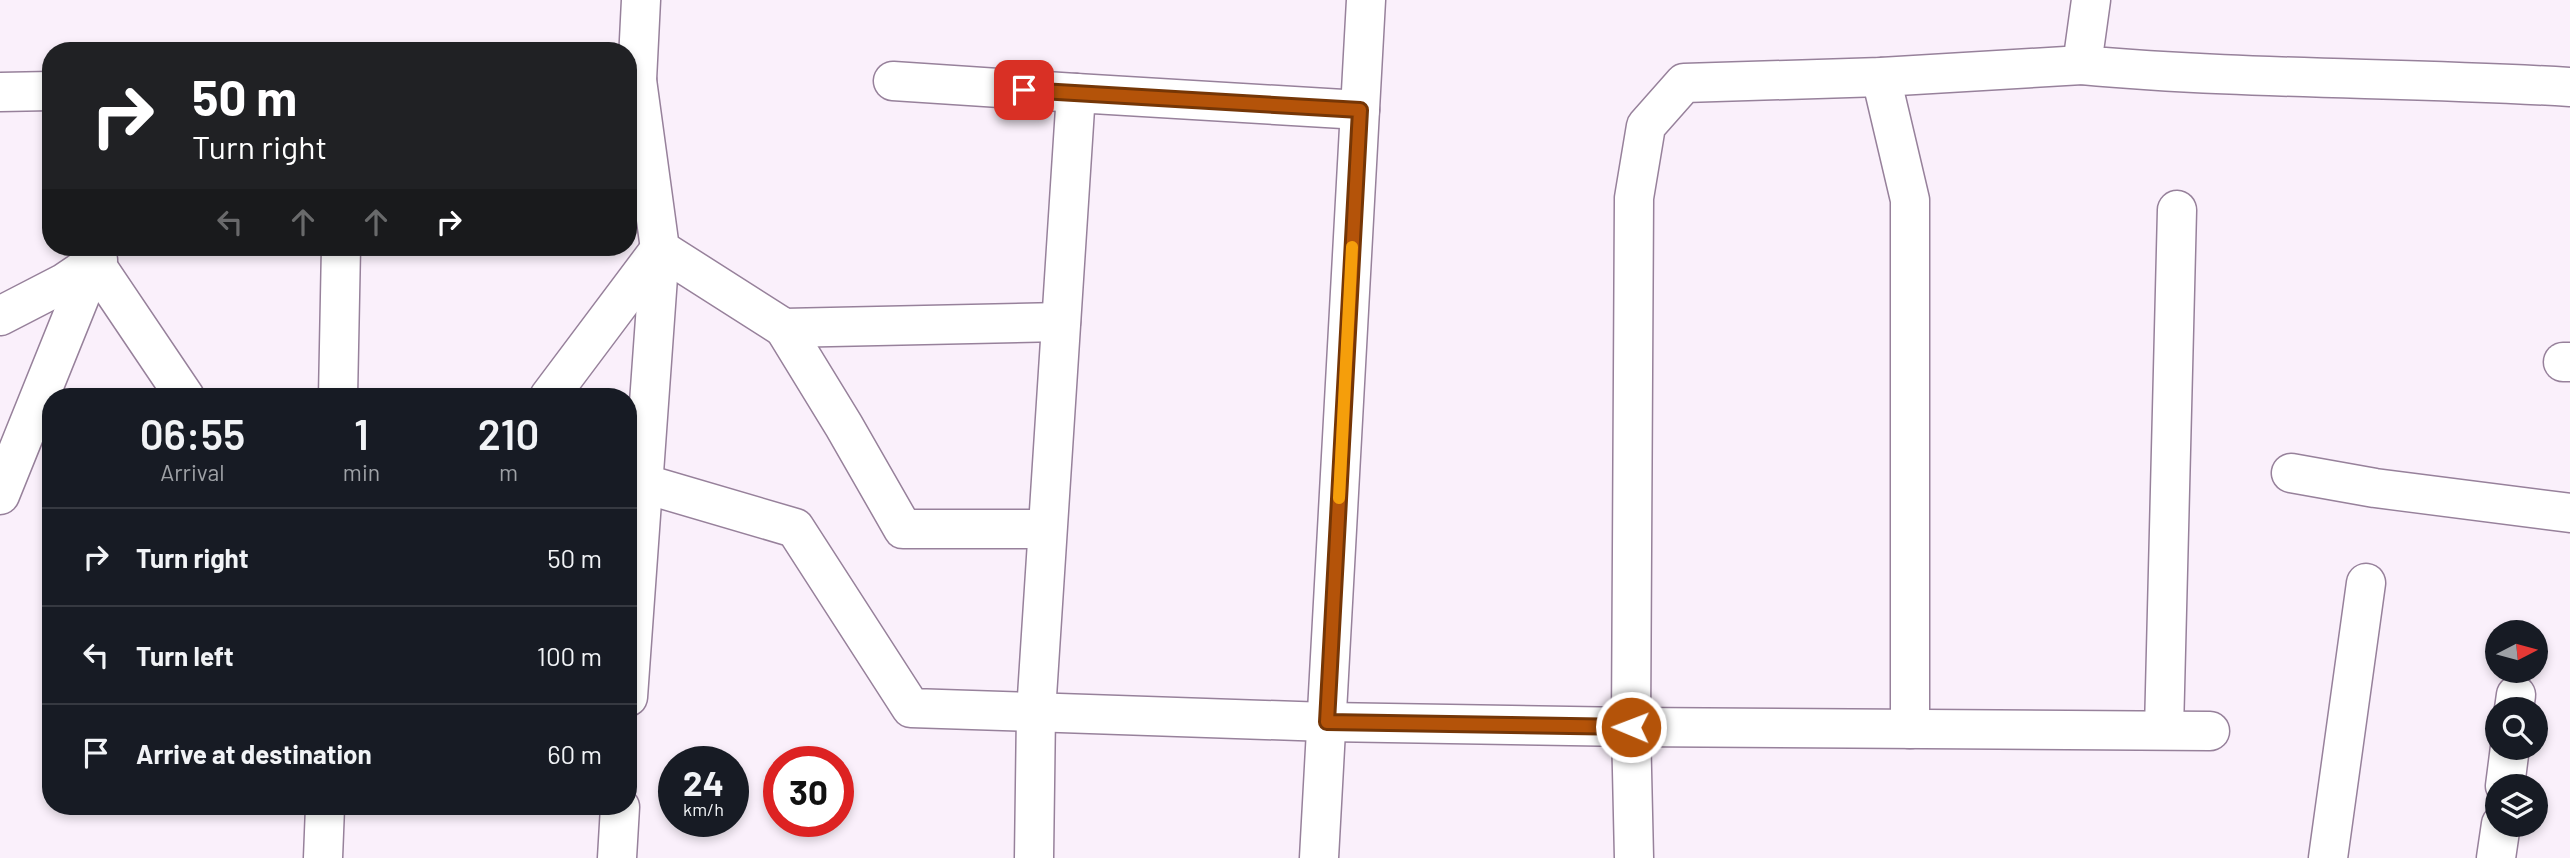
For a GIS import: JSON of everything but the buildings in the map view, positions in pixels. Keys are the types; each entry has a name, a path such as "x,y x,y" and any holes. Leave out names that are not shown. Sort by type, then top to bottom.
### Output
{"street":[{"path":"636,42 641,0"},
{"path":"1319,858 1366,0"},
{"path":"2082,65 2091,0"},
{"path":"1634,858 1631,727 1634,198 1646,126 1684,83 1881,77 2082,65 2152,71 2471,81 2570,87"},
{"path":"1881,77 1910,200 1910,729"},
{"path":"893,80 1360,110"},
{"path":"0,92 42,91"},
{"path":"1034,858 1036,712 1076,93"},
{"path":"637,110 660,249 637,471"},
{"path":"2164,730 2176,210"},
{"path":"660,249 784,328 845,426 903,529 1047,529"},
{"path":"556,388 660,249"},
{"path":"0,316 64,284 96,256"},
{"path":"45,388 99,256"},
{"path":"103,256 180,388"},
{"path":"338,388 341,256"},
{"path":"784,328 1061,322"},
{"path":"0,495 42,394"},
{"path":"2291,473 2375,488 2570,513"},
{"path":"637,481 795,528 911,708 1327,722 1631,727 2210,730"},
{"path":"2328,858 2366,583"},
{"path":"323,858 325,815"},
{"path":"617,858 620,815"},
{"path":"2497,858 2499,837"}],"slow traffic":[{"path":"1339,498 1352,247"}],"route":[{"path":"1024,90 1360,110 1327,722 1631,727"}]}
